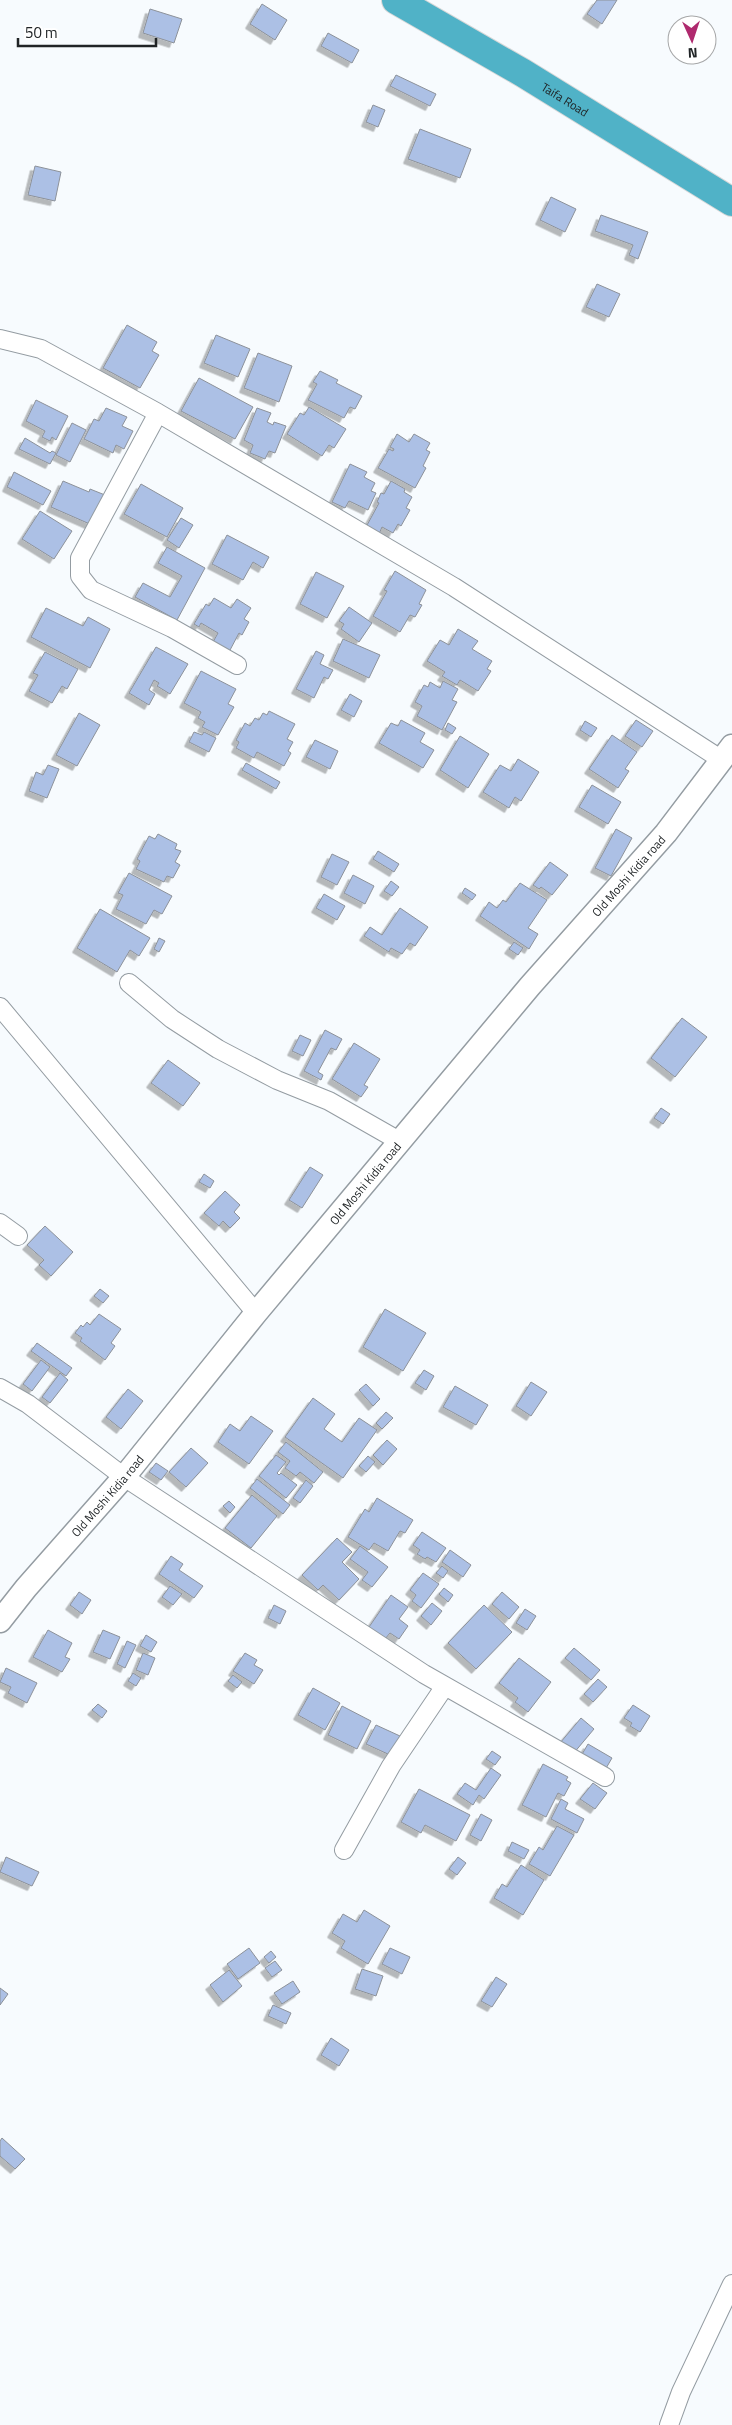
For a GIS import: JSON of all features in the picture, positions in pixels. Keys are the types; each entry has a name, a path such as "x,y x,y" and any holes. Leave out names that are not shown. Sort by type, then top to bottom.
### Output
{"highway":[{"name":"Taifa Road","path":"396,0 523,73 732,202"}],"street":[{"path":"0,338 41,349 158,413 454,587 727,753"},
{"path":"158,413 80,558 80,576 91,590 172,628 237,665"},
{"name":"Old Moshi Kidia road","path":"0,1621 26,1588 124,1477 256,1313 530,986 666,833 727,753"},
{"path":"129,983 172,1019 218,1049 277,1080 329,1101 401,1142"},
{"path":"0,1007 256,1313"},
{"path":"0,1222 18,1236"},
{"path":"0,1388 28,1404 124,1477 445,1686 605,1777"},
{"path":"344,1850 391,1766 445,1686"},
{"path":"669,2425 681,2392 732,2284"}],"building":[{"path":"597,0 617,0 602,24 587,14"},
{"path":"262,4 287,20 275,40 250,24"},
{"path":"150,9 182,19 174,43 143,33"},
{"path":"328,33 359,50 352,63 321,46"},
{"path":"396,75 436,94 430,106 390,86"},
{"path":"373,105 385,110 378,127 366,122"},
{"path":"420,129 471,149 460,178 408,159"},
{"path":"35,166 61,172 55,201 28,195"},
{"path":"551,197 576,209 565,232 540,220"},
{"path":"601,215 648,232 638,259 629,255 633,245 595,231"},
{"path":"597,284 620,294 609,317 586,307"},
{"path":"127,325 157,342 152,351 159,355 140,388 103,368"},
{"path":"216,335 250,349 238,377 204,363"},
{"path":"258,353 292,366 279,402 244,388"},
{"path":"320,371 338,380 336,383 362,396 355,409 350,407 344,418 308,400 317,384 313,382"},
{"path":"199,378 253,407 235,439 181,411"},
{"path":"36,400 68,416 56,440 52,437 50,441 42,437 45,431 26,421"},
{"path":"309,407 346,429 334,448 329,445 322,456 287,434 300,413 304,415"},
{"path":"106,408 127,417 122,426 133,431 124,449 116,445 113,453 84,439 94,419 99,421"},
{"path":"257,408 271,413 267,422 273,425 274,422 286,426 275,453 269,451 265,459 250,453 253,445 244,440"},
{"path":"72,423 86,430 70,462 56,455"},
{"path":"397,434 409,442 414,434 430,443 426,450 430,452 423,466 426,468 415,488 378,468 389,449 393,451 394,449 390,447"},
{"path":"25,438 50,453 52,451 56,453 50,464 19,449"},
{"path":"350,464 367,472 364,477 375,483 371,491 376,493 368,510 349,501 345,508 332,502"},
{"path":"14,472 51,491 43,505 7,487"},
{"path":"63,481 89,492 90,489 105,495 92,525 51,507"},
{"path":"391,481 405,489 404,492 412,497 406,508 410,510 401,526 398,524 393,533 382,527 379,534 366,527 379,503 377,502 381,493 384,494"},
{"path":"141,484 183,508 167,537 124,514"},
{"path":"40,511 72,531 54,559 22,539"},
{"path":"181,518 193,525 179,548 167,540"},
{"path":"227,535 269,557 263,568 253,562 243,580 212,564"},
{"path":"167,547 205,568 177,620 135,597 143,583 170,597 182,576 158,563"},
{"path":"395,571 426,590 419,604 422,605 415,617 410,615 400,632 373,616 387,591 384,590"},
{"path":"316,572 344,586 327,618 300,604"},
{"path":"214,598 231,608 237,599 251,608 244,619 249,622 242,635 239,633 229,652 213,642 218,633 201,623 199,627 194,624 206,604 209,606"},
{"path":"349,607 372,623 359,642 341,629 344,624 339,621"},
{"path":"46,608 83,626 88,617 110,629 90,668 31,637"},
{"path":"458,629 478,641 472,649 492,661 487,669 491,671 478,691 460,680 457,685 442,676 445,672 427,661 440,640 449,645"},
{"path":"343,639 380,655 369,678 333,661"},
{"path":"156,647 188,664 170,694 157,686 159,683 154,680 149,690 155,694 149,705 129,693"},
{"path":"316,651 324,655 320,664 333,670 328,679 324,677 314,698 296,689"},
{"path":"45,652 78,669 67,689 62,686 52,703 29,691 38,675 33,673"},
{"path":"201,671 236,689 228,704 234,707 218,735 202,727 205,722 198,718 201,712 184,703"},
{"path":"443,681 458,689 452,700 457,702 442,730 417,716 422,706 415,702 424,685 428,687 430,682 440,688"},
{"path":"350,694 362,701 354,717 341,710"},
{"path":"269,711 295,724 287,739 293,742 288,751 291,753 284,766 257,752 254,758 236,748 239,742 236,740 245,723 250,726 255,718 259,720 263,713 267,715"},
{"path":"79,713 100,725 77,766 56,755"},
{"path":"401,720 425,733 420,742 434,750 423,768 379,743 391,723 398,726"},
{"path":"636,720 653,731 642,747 625,736"},
{"path":"585,721 597,728 591,737 580,730"},
{"path":"448,723 456,728 452,734 445,730"},
{"path":"194,732 202,735 204,732 216,738 209,752 189,742"},
{"path":"612,735 637,752 625,769 629,771 618,788 589,769"},
{"path":"460,736 489,754 468,788 440,770"},
{"path":"315,740 338,751 330,769 306,757"},
{"path":"518,759 539,772 521,801 515,797 509,808 483,792 500,765 511,771"},
{"path":"246,763 280,782 276,789 242,770"},
{"path":"48,765 59,769 47,798 29,791 36,772 43,775"},
{"path":"592,785 621,802 608,824 579,807"},
{"path":"616,829 632,838 611,876 595,868"},
{"path":"158,834 177,844 175,849 181,851 175,862 180,865 173,878 167,876 164,882 136,869 140,861 137,859 149,836 155,839"},
{"path":"378,851 399,864 394,872 373,859"},
{"path":"332,854 349,862 337,885 321,877"},
{"path":"550,862 568,875 552,895 541,887 539,889 533,885"},
{"path":"129,873 172,896 162,914 154,910 146,924 116,909 123,895 118,893"},
{"path":"353,875 374,886 365,904 344,893"},
{"path":"391,881 399,887 392,896 384,891"},
{"path":"520,883 547,900 528,928 538,934 529,949 480,916 489,902 497,908 503,900 506,902"},
{"path":"465,888 476,895 472,900 462,893"},
{"path":"324,894 345,906 337,920 316,908"},
{"path":"400,908 428,927 415,946 410,943 402,954 391,948 389,952 364,936 370,927 382,935"},
{"path":"100,909 150,938 139,956 130,950 117,972 77,948"},
{"path":"159,938 165,941 159,952 154,949"},
{"path":"514,942 523,948 518,955 509,949"},
{"path":"682,1018 707,1037 675,1077 651,1058"},
{"path":"325,1030 342,1039 336,1050 331,1048 318,1072 323,1075 321,1080 304,1071"},
{"path":"300,1035 311,1040 303,1056 292,1051"},
{"path":"354,1043 380,1059 364,1085 368,1087 361,1097 332,1079"},
{"path":"168,1060 200,1083 183,1106 151,1083"},
{"path":"661,1108 670,1114 663,1124 654,1118"},
{"path":"310,1167 323,1175 302,1208 289,1200"},
{"path":"204,1174 214,1181 210,1188 199,1182"},
{"path":"225,1191 240,1205 234,1212 240,1218 230,1228 223,1221 219,1226 204,1213"},
{"path":"45,1226 73,1252 51,1276 39,1265 44,1260 27,1245"},
{"path":"100,1289 109,1296 103,1303 94,1296"},
{"path":"385,1309 426,1333 403,1371 363,1347"},
{"path":"99,1314 121,1329 111,1343 115,1346 105,1360 80,1341 82,1338 75,1333 81,1325 83,1327 87,1322 90,1325"},
{"path":"37,1343 72,1368 66,1376 31,1351"},
{"path":"41,1360 50,1367 32,1391 23,1384"},
{"path":"424,1370 434,1376 426,1390 415,1383"},
{"path":"60,1373 68,1380 50,1403 42,1397"},
{"path":"531,1382 547,1392 531,1416 516,1406"},
{"path":"366,1384 380,1399 373,1406 359,1390"},
{"path":"455,1386 488,1405 476,1425 443,1407"},
{"path":"128,1389 143,1401 121,1429 106,1417"},
{"path":"313,1398 335,1414 324,1429 342,1442 359,1418 377,1430 343,1478 285,1437"},
{"path":"386,1412 393,1418 382,1429 376,1423"},
{"path":"251,1416 273,1431 249,1464 218,1442 230,1424 240,1431"},
{"path":"387,1440 397,1449 383,1465 373,1455"},
{"path":"286,1442 323,1472 314,1483 300,1472 296,1476 285,1468 290,1461 278,1452"},
{"path":"191,1448 208,1463 186,1487 169,1472"},
{"path":"276,1455 286,1462 277,1473 279,1475 281,1473 297,1485 286,1498 259,1476"},
{"path":"368,1456 375,1462 366,1472 359,1466"},
{"path":"156,1463 168,1471 161,1480 149,1472"},
{"path":"257,1479 290,1505 283,1514 250,1488"},
{"path":"306,1480 313,1486 300,1503 293,1498"},
{"path":"252,1495 277,1516 251,1548 225,1528"},
{"path":"377,1498 413,1520 405,1533 400,1531 388,1551 374,1543 369,1550 348,1537 365,1509 369,1512"},
{"path":"229,1501 235,1507 230,1513 223,1506"},
{"path":"422,1532 446,1548 436,1562 427,1557 425,1559 417,1554 420,1550 413,1545"},
{"path":"337,1538 352,1552 342,1562 359,1579 339,1600 323,1585 318,1590 302,1575"},
{"path":"360,1546 388,1567 372,1587 362,1580 368,1572 350,1559"},
{"path":"450,1550 471,1565 463,1577 442,1562"},
{"path":"171,1556 183,1564 179,1570 203,1586 194,1598 159,1574"},
{"path":"442,1566 448,1571 443,1578 436,1573"},
{"path":"423,1573 439,1584 421,1608 412,1601 416,1595 410,1590"},
{"path":"170,1586 182,1594 173,1605 162,1597"},
{"path":"444,1588 453,1595 448,1602 439,1594"},
{"path":"79,1592 91,1600 82,1614 70,1605"},
{"path":"502,1592 519,1607 509,1619 492,1604"},
{"path":"391,1595 408,1607 399,1619 408,1626 399,1639 390,1633 385,1639 369,1627"},
{"path":"432,1603 442,1611 431,1625 421,1616"},
{"path":"274,1605 286,1611 280,1624 268,1618"},
{"path":"484,1605 512,1632 476,1669 448,1643"},
{"path":"525,1609 536,1616 527,1630 516,1623"},
{"path":"48,1630 72,1643 65,1657 70,1659 62,1672 33,1657"},
{"path":"103,1630 120,1637 110,1659 93,1652"},
{"path":"146,1635 157,1642 151,1652 140,1646"},
{"path":"127,1641 136,1645 125,1668 117,1664"},
{"path":"574,1648 600,1670 591,1680 565,1658"},
{"path":"143,1653 155,1658 148,1675 136,1670"},
{"path":"245,1653 257,1660 254,1665 263,1670 254,1684 233,1671"},
{"path":"519,1658 551,1682 528,1712 515,1702 518,1698 499,1683"},
{"path":"6,1668 37,1683 27,1703 8,1693 11,1687 0,1682"},
{"path":"133,1673 141,1678 136,1686 128,1681"},
{"path":"233,1675 242,1682 237,1688 228,1681"},
{"path":"598,1679 607,1687 593,1702 584,1694"},
{"path":"313,1688 340,1703 325,1730 298,1715"},
{"path":"98,1704 107,1711 102,1718 92,1710"},
{"path":"633,1705 650,1716 640,1732 630,1726 632,1723 624,1718"},
{"path":"342,1706 371,1721 357,1749 328,1735"},
{"path":"581,1718 594,1729 573,1754 560,1743"},
{"path":"376,1725 400,1736 390,1755 366,1744"},
{"path":"588,1744 612,1758 605,1770 581,1756"},
{"path":"492,1751 501,1757 495,1765 486,1759"},
{"path":"543,1764 568,1777 566,1780 571,1783 564,1796 558,1793 546,1817 522,1805"},
{"path":"491,1768 501,1775 484,1799 479,1795 473,1805 457,1794 465,1783 476,1790"},
{"path":"593,1783 607,1793 595,1809 580,1799"},
{"path":"419,1789 470,1815 456,1841 425,1825 421,1833 401,1822"},
{"path":"561,1799 568,1803 565,1809 584,1819 577,1833 551,1819"},
{"path":"481,1814 492,1820 481,1841 470,1835"},
{"path":"557,1826 574,1835 550,1876 529,1864 539,1847 543,1850"},
{"path":"512,1842 529,1850 524,1859 508,1851"},
{"path":"6,1857 39,1872 32,1886 0,1872"},
{"path":"458,1857 466,1863 457,1875 449,1869"},
{"path":"521,1865 544,1880 523,1915 494,1898 502,1884 507,1887"},
{"path":"364,1910 390,1926 368,1964 341,1948 345,1941 332,1933 343,1914 357,1922"},
{"path":"249,1948 260,1963 238,1979 227,1964"},
{"path":"390,1948 410,1957 402,1974 382,1964"},
{"path":"271,1951 276,1957 269,1963 264,1957"},
{"path":"275,1961 282,1970 272,1977 265,1968"},
{"path":"362,1969 383,1976 376,1996 355,1989"},
{"path":"229,1970 242,1986 223,2002 210,1985"},
{"path":"496,1977 507,1984 492,2007 481,2001"},
{"path":"293,1981 300,1992 282,2004 274,1993"},
{"path":"0,1988 8,1994 0,2005"},
{"path":"273,2005 291,2013 286,2024 268,2016"},
{"path":"331,2038 349,2050 339,2066 321,2055"},
{"path":"2,2138 25,2159 15,2169 0,2156 0,2141"}]}
